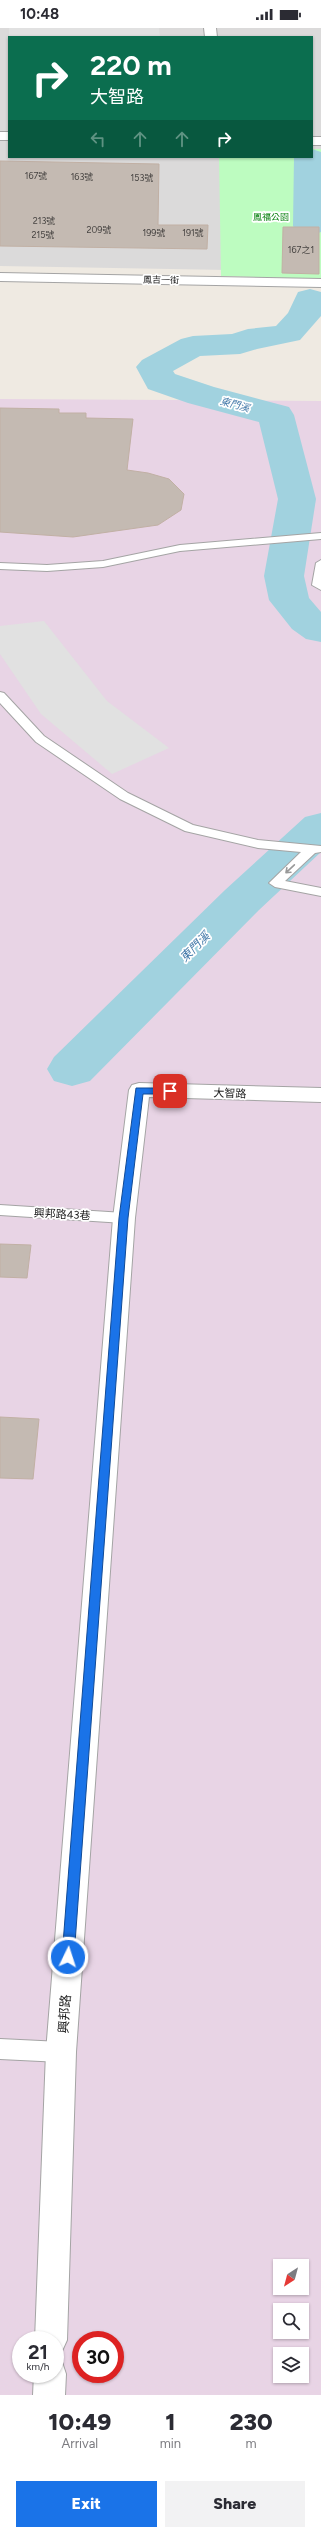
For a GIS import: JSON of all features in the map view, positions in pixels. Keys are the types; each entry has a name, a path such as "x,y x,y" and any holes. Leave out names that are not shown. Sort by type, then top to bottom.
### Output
{"street":[{"name":"鳳吉一街","path":"0,277 321,283"},
{"name":"大智路","path":"139,1090 321,1095"},
{"name":"興邦路","path":"51,2331 61,2052 124,1218 139,1090"},
{"path":"49,2395 50,2383"}],"lane":[{"path":"0,566 47,568 103,564 180,548 321,536"},
{"path":"321,563 318,585 321,587"},
{"path":"0,696 40,739 117,792 189,828 258,844 314,849"},
{"path":"314,849 275,883 321,892"},
{"name":"興邦路43巷","path":"0,1210 124,1218"},
{"path":"0,2049 61,2052"}],"shaded area":[{"path":"0,28 321,28 321,230 291,271 0,266"},
{"path":"9,28 159,28 160,36 9,36"},
{"path":"0,399 321,401 321,2395 0,2395"},
{"path":"44,621 107,701 169,748 112,774 41,714 0,654 0,626"}],"green space":[{"name":"鳳福公園","path":"313,149 321,149 321,279 221,276 219,158 313,158"}],"building":[{"path":"0,161 159,164 158,225 208,225 207,249 0,246"},
{"path":"283,227 319,227 319,274 282,273"},
{"path":"0,408 59,409 59,413 86,413 86,418 133,419 127,470 148,473 169,479 184,494 181,510 158,525 73,537 0,532"},
{"path":"0,1244 31,1245 27,1278 0,1277"},
{"path":"0,1417 39,1419 33,1479 0,1478"}],"waterway":[{"name":"東門溪","path":"309,158 309,226"},
{"name":"東門溪","path":"310,299 304,316 288,333 272,337 248,339 240,344 193,346 154,367 161,381 201,395 276,415 297,499 284,576 289,600 306,620 321,630"},
{"name":"東門溪","path":"72,1069 242,900 321,827"}],"route":[{"path":"68,1957 124,1218 139,1090 170,1091"}]}
